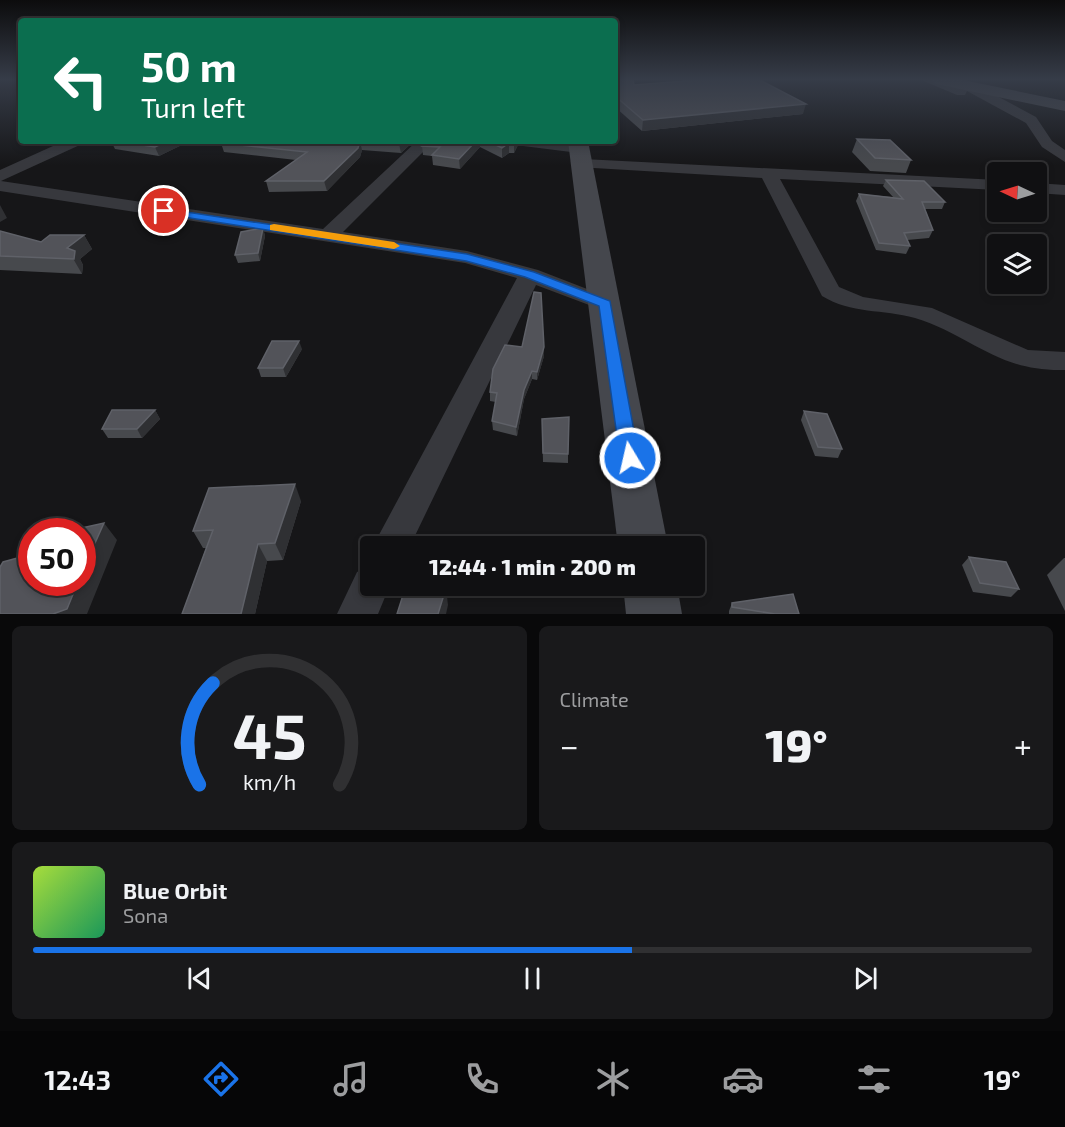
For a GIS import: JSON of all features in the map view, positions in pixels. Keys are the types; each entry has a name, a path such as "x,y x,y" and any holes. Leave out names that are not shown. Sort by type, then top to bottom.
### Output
{"main road":[{"path":"580,151 642,536"},
{"path":"652,596 654,614"}],"street":[{"path":"1006,108 1031,120 1047,144 1065,157"},
{"path":"0,176 69,144"},
{"path":"327,236 423,144"},
{"path":"540,144 580,151 768,173 987,184"},
{"path":"768,173 830,291 838,297 922,313 943,321 993,348 1021,358 1065,361"},
{"path":"0,186 467,257 530,274 605,304"},
{"path":"1047,189 1065,190"},
{"path":"396,536 530,274"},
{"path":"357,614 366,596"}],"building":[{"path":"629,108 769,108 643,120"},
{"path":"857,139 890,140 911,160 875,158"},
{"path":"136,144 162,144 155,147"},
{"path":"231,144 359,144 358,148 324,181 266,181 307,152"},
{"path":"424,144 473,144 459,159 432,155 440,147 422,146"},
{"path":"493,144 508,144 502,148"},
{"path":"886,180 924,181 945,202 922,202 933,230 904,233 910,246 879,243 859,194 903,199"},
{"path":"263,228 258,253 235,255 241,232"},
{"path":"0,231 41,242 50,235 84,235 67,248 75,251 74,259 0,256"},
{"path":"534,292 541,293 544,347 537,372 532,371 524,390 516,427 492,421 497,393 490,392 493,369 505,345 522,347"},
{"path":"272,341 299,341 283,368 258,368"},
{"path":"112,410 155,410 137,429 102,429"},
{"path":"804,411 827,414 842,449 818,447"},
{"path":"569,417 568,454 543,453 542,419"},
{"path":"295,484 275,543 258,544 241,614 182,614 213,530 193,531 209,488"},
{"path":"104,523 96,541 96,525"},
{"path":"969,557 1006,562 1019,589 980,583"},
{"path":"18,558 18,596 72,596 67,609 53,614 0,614 0,567 3,562"},
{"path":"793,594 799,614 775,614 732,607 732,603"},
{"path":"403,596 444,596 438,614 397,614"}],"slow traffic":[{"path":"274,227 394,246"}],"route":[{"path":"164,211 467,257 530,274 605,304 630,458"}]}
